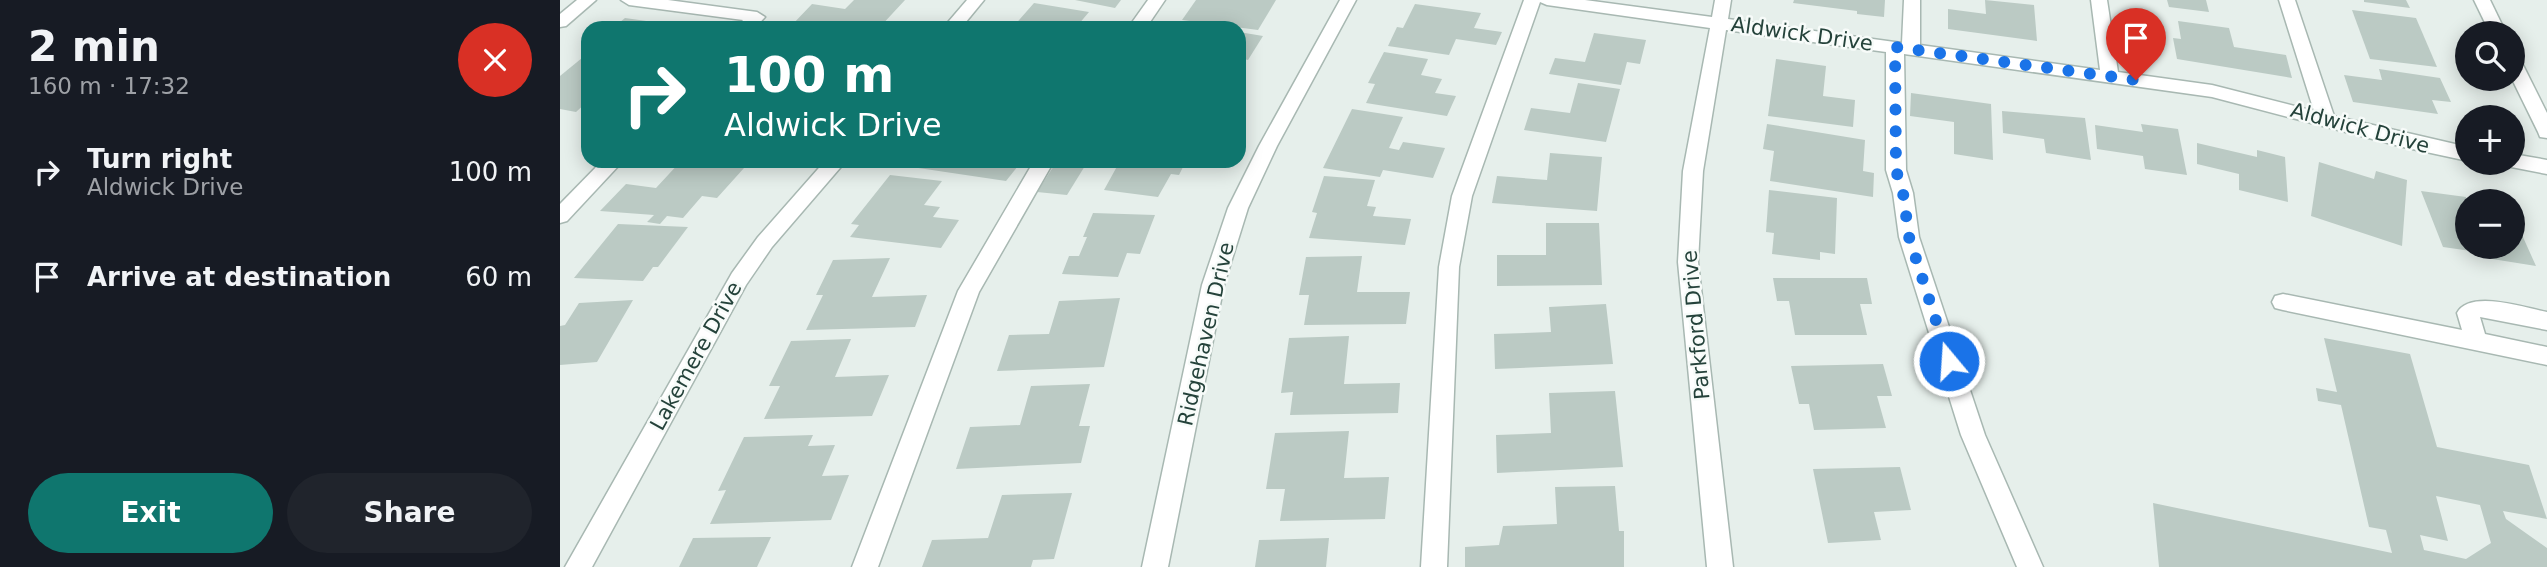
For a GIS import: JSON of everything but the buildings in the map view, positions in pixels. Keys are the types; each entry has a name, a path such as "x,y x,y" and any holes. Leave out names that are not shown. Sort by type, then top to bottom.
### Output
{"street":[{"path":"560,22 588,0"},
{"path":"629,0 757,17 753,21"},
{"path":"958,21 976,0"},
{"path":"1142,21 1157,0"},
{"name":"Ridgehaven Drive","path":"1155,567 1213,285 1238,208 1268,146 1348,0"},
{"path":"1434,567 1449,267 1462,196 1532,0"},
{"name":"Aldwick Drive","path":"1547,0 2212,91 2386,137 2455,151"},
{"name":"Parkford Drive","path":"1720,567 1688,262 1693,171 1723,0"},
{"path":"1912,0 1903,48 1896,170 1903,193 1909,237 1973,435 2030,567"},
{"path":"2099,0 2110,77"},
{"path":"2287,0 2326,120"},
{"path":"2482,0 2492,21"},
{"path":"2525,87 2547,132"},
{"path":"2525,163 2547,167"},
{"path":"560,216 605,168"},
{"name":"Lakemere Drive","path":"578,567 738,279 765,242 830,168"},
{"path":"864,567 969,291 1040,168"},
{"path":"2283,302 2547,356"},
{"path":"2476,342 2468,313 2477,307 2547,321"}],"route":[{"path":"1949,361 1909,237 1903,193 1896,170 1895,47 2136,80"}]}
